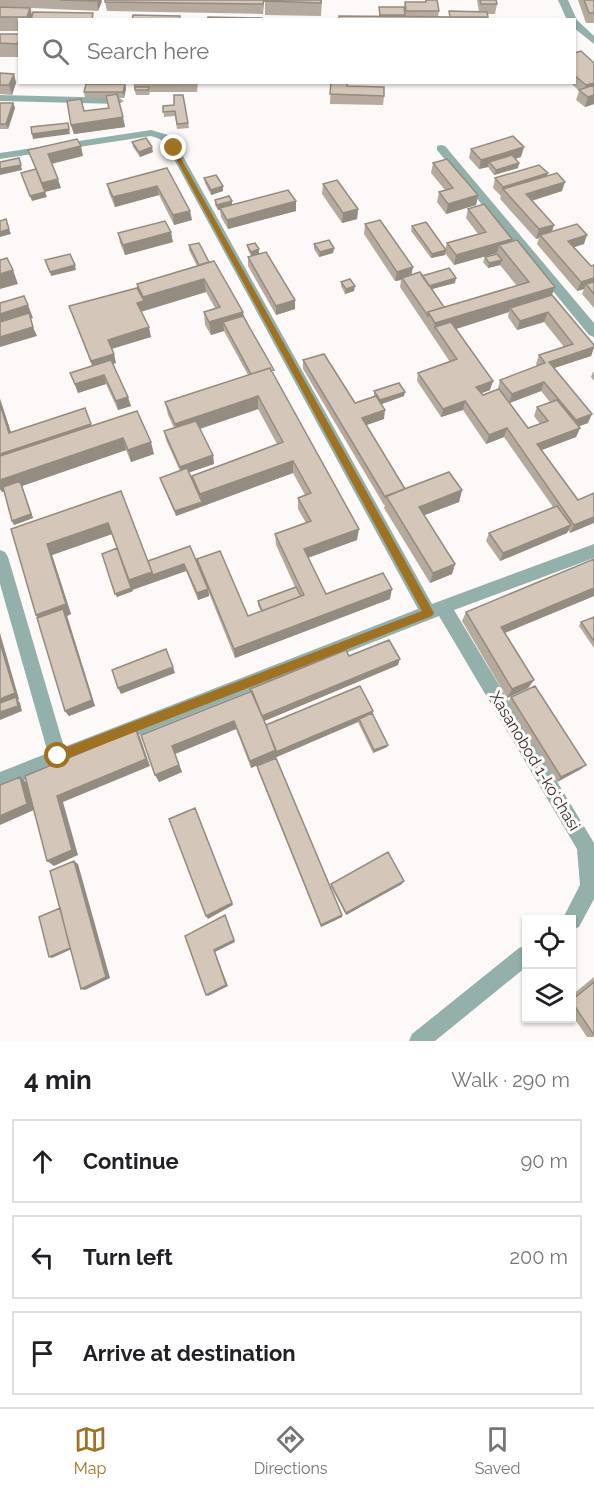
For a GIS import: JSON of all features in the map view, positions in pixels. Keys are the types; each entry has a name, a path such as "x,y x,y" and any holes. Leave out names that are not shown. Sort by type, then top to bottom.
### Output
{"street":[{"path":"563,0 572,18"},
{"path":"579,32 594,41"},
{"path":"0,98 119,101"},
{"name":"Xasanobod 1-koʻchasi","path":"0,156 152,133 169,143 436,610 586,846 594,873 589,891 575,915"},
{"path":"441,148 594,332"},
{"path":"0,781 58,756 594,551"},
{"path":"0,557 58,756"},
{"path":"419,1041 522,958"}],"building":[{"path":"105,0 264,0 263,4 105,2"},
{"path":"321,0 321,3 265,1"},
{"path":"426,0 437,0 439,11 406,11 405,2 426,2"},
{"path":"480,0 496,0 497,4 481,4"},
{"path":"584,0 594,0 594,13 589,13"},
{"path":"0,7 30,8 27,17 0,17"},
{"path":"379,7 404,7 405,15 380,15"},
{"path":"449,11 487,12 488,17 450,17"},
{"path":"33,12 93,13 92,18 32,18"},
{"path":"133,15 180,16 180,18 132,18"},
{"path":"339,16 455,17 455,18 339,18"},
{"path":"208,17 262,18 208,18"},
{"path":"0,34 18,34 17,44 0,43"},
{"path":"581,51 594,63 594,83 586,85 576,77 576,52"},
{"path":"0,73 14,74 9,85 0,85"},
{"path":"86,84 125,84 123,92 84,92"},
{"path":"331,84 384,87 384,96 330,94"},
{"path":"594,85 594,95 588,97 579,90"},
{"path":"135,87 149,87 148,90 135,90"},
{"path":"117,94 123,117 71,125 67,101 81,99 84,111 109,108 106,96"},
{"path":"174,95 183,95 188,123 177,124 175,111 163,112 163,106 174,105"},
{"path":"0,103 13,103 6,124 0,124"},
{"path":"68,123 69,129 32,134 31,127"},
{"path":"513,136 524,147 481,160 471,149"},
{"path":"146,138 152,147 139,152 132,142"},
{"path":"77,139 81,146 48,154 58,179 42,183 28,150"},
{"path":"512,155 519,163 496,170 489,162"},
{"path":"19,158 21,165 0,169 0,162"},
{"path":"447,159 478,195 448,204 439,192 453,188 433,163"},
{"path":"539,165 548,173 503,187 495,178"},
{"path":"167,168 190,211 173,215 157,186 113,197 107,184"},
{"path":"36,169 45,192 30,196 21,173"},
{"path":"557,173 565,182 526,194 554,225 539,229 503,189"},
{"path":"216,175 223,186 211,190 204,178"},
{"path":"337,180 358,209 343,213 323,184"},
{"path":"288,190 296,201 227,220 220,208"},
{"path":"229,196 232,201 217,205 215,200"},
{"path":"484,204 512,239 456,255 447,243 486,232 468,209"},
{"path":"6,219 9,229 0,232 0,221"},
{"path":"380,220 413,267 397,272 365,224"},
{"path":"165,221 171,232 123,245 118,233"},
{"path":"426,222 446,250 432,254 412,226"},
{"path":"577,224 587,235 568,241 591,266 594,265 594,278 581,282 540,235"},
{"path":"329,240 334,248 320,252 314,244"},
{"path":"517,240 555,287 435,323 428,312 529,282 499,245"},
{"path":"199,243 209,262 199,265 189,245"},
{"path":"255,243 259,249 251,252 247,245"},
{"path":"266,252 295,300 276,306 248,257"},
{"path":"70,254 75,265 50,272 45,260"},
{"path":"497,254 502,260 489,263 485,257"},
{"path":"7,258 13,270 0,274 0,260"},
{"path":"214,261 243,312 209,322 204,312 220,307 204,279 143,297 137,284"},
{"path":"449,268 456,278 429,286 422,276"},
{"path":"420,272 444,307 428,312 428,316 402,278"},
{"path":"350,279 355,286 346,289 341,282"},
{"path":"594,282 594,294 586,284"},
{"path":"137,288 144,301 137,303 149,327 108,340 114,354 91,361 69,306"},
{"path":"552,295 594,345 594,347 549,362 592,414 576,420 544,382 512,394 500,380 545,363 539,355 573,344 548,312 520,321 510,308"},
{"path":"24,296 28,305 0,314 0,303"},
{"path":"29,313 33,327 0,337 0,322"},
{"path":"243,316 274,370 271,371 270,368 251,374 223,322"},
{"path":"451,322 493,381 476,387 483,395 499,389 528,428 548,421 537,407 557,400 580,428 537,444 578,500 594,493 594,517 574,525 507,428 489,435 465,401 443,409 418,373 457,359 435,327"},
{"path":"324,354 355,403 376,396 385,410 362,418 405,489 385,497 303,360"},
{"path":"111,360 128,397 116,401 104,375 75,384 70,373"},
{"path":"270,368 359,529 304,549 326,594 383,573 392,589 234,649 197,559 220,551 248,616 304,595 275,534 311,521 298,498 311,493 293,461 200,494 192,476 283,442 258,396 175,424 165,402"},
{"path":"399,383 405,392 380,400 374,391"},
{"path":"0,404 9,433 85,408 91,424 0,454"},
{"path":"137,411 151,442 128,450 123,438 0,480 0,456"},
{"path":"196,421 213,455 180,467 164,431"},
{"path":"187,468 202,502 175,511 160,478"},
{"path":"449,472 462,490 419,507 455,564 433,573 386,496"},
{"path":"20,481 31,514 12,521 3,487"},
{"path":"121,491 152,572 129,580 108,523 47,544 66,604 36,615 11,529"},
{"path":"557,506 571,525 503,553 489,533"},
{"path":"190,546 208,589 197,593 184,564 153,575 148,561"},
{"path":"117,548 131,588 115,594 102,554"},
{"path":"594,559 594,588 501,627 534,680 512,689 466,612"},
{"path":"296,587 301,596 262,611 258,601"},
{"path":"63,609 92,700 65,711 37,618"},
{"path":"594,617 594,641 581,622"},
{"path":"389,640 400,659 262,716 250,689 346,650 349,656"},
{"path":"0,643 15,693 0,699"},
{"path":"166,649 173,667 118,688 112,670"},
{"path":"360,686 373,711 276,752 266,725"},
{"path":"535,686 586,765 561,777 511,697"},
{"path":"252,691 276,750 250,761 234,721 172,746 179,765 155,775 141,735"},
{"path":"16,697 18,706 0,712 0,703"},
{"path":"372,713 388,745 374,750 359,719"},
{"path":"136,730 146,759 57,796 72,850 47,861 25,776"},
{"path":"276,758 342,915 321,925 257,766"},
{"path":"20,777 27,804 0,816 0,785"},
{"path":"195,808 232,903 206,916 169,819"},
{"path":"388,852 404,881 346,913 331,884"},
{"path":"74,861 106,977 81,989 50,871"},
{"path":"60,908 70,948 49,957 39,917"},
{"path":"225,915 234,940 214,950 226,985 206,995 185,936"},
{"path":"594,982 594,1035 576,1008 576,997"}],"route":[{"path":"58,756 429,613 174,148"}]}
